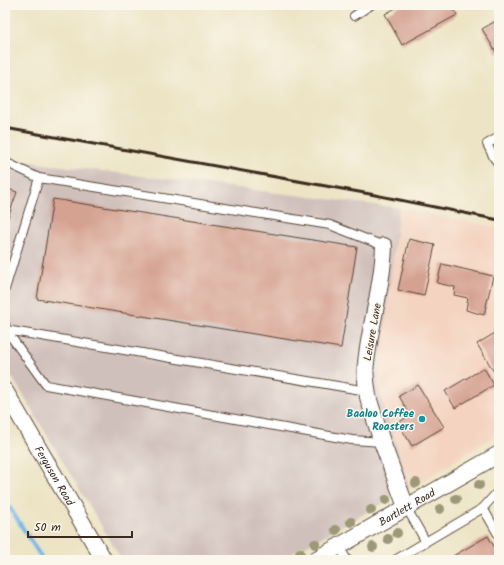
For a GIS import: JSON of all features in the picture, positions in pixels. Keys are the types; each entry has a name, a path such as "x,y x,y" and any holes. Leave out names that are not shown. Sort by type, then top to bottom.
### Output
{"street":[{"name":"Leisure Lane","path":"384,246 383,266 365,364 367,390 382,442 406,507"},
{"name":"Ferguson Road","path":"5,391 104,560"},
{"name":"Bartlett Road","path":"315,560 406,507 497,458"}],"lane":[{"path":"354,16 371,5"},
{"path":"499,137 487,144 494,158 499,164"},
{"path":"5,162 39,178 330,226 384,246"},
{"path":"5,289 39,178"},
{"path":"6,327 367,390"},
{"path":"6,327 46,385 352,440 382,442"},
{"path":"395,560 483,508 499,490"},
{"path":"406,507 426,542"},
{"path":"483,508 499,536"},
{"path":"338,546 347,560"}],"shaded area":[{"path":"5,159 399,208 378,387 410,489 280,560 122,560 5,365"},
{"path":"399,208 499,228 499,433 410,489 378,387"}],"building":[{"path":"401,5 452,5 457,15 402,45 385,14"},
{"path":"499,19 499,53 497,54 482,29"},
{"path":"5,188 17,192 5,226"},
{"path":"53,199 357,247 341,348 37,299"},
{"path":"409,239 435,245 424,296 398,290"},
{"path":"442,264 493,276 484,315 466,310 468,298 454,295 455,287 437,283"},
{"path":"495,333 498,338 499,337 499,380 477,344"},
{"path":"484,368 494,385 455,408 445,391"},
{"name":"Baaloo Coffee Roasters","path":"418,385 444,427 412,446 398,423 410,415 399,396"},
{"path":"488,536 499,555 499,560 446,560"}],"waterway":[{"path":"5,500 43,560"}],"railway":[{"path":"5,128 370,194 499,220"}],"place":[{"name":"Baaloo Coffee Roasters","path":"422,419"}]}
